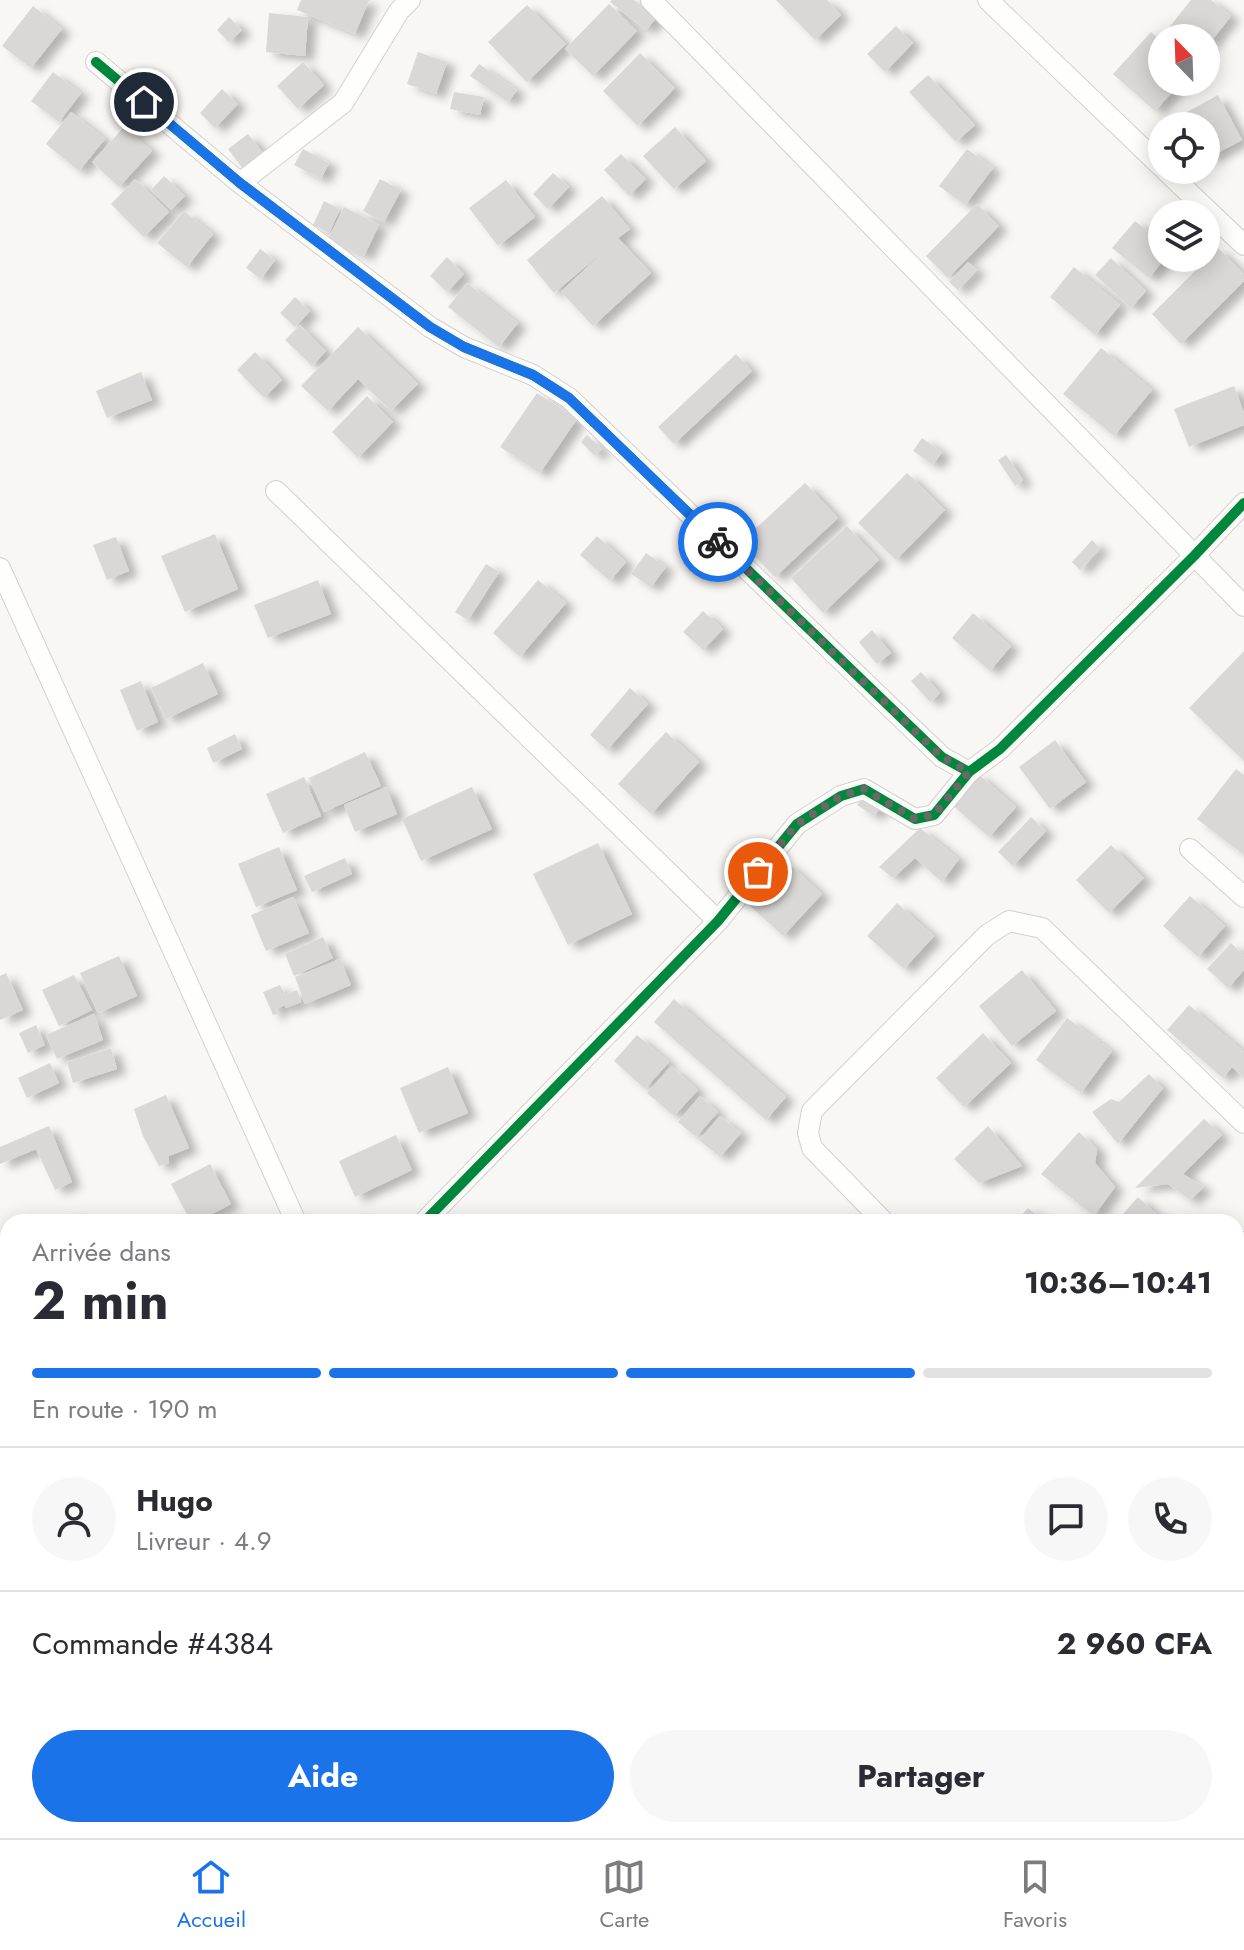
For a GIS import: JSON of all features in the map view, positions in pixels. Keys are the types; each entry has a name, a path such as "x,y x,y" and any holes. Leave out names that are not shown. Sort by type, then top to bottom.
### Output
{"street":[{"path":"651,0 1244,606"},
{"path":"988,0 1148,153"},
{"path":"240,183 343,103 399,4"},
{"path":"96,62 240,183 430,327 464,347 533,375 569,398 942,757 969,772"},
{"path":"1181,184 1244,245"},
{"path":"276,491 718,921"},
{"path":"432,1214 718,921 797,824 841,796 864,789 915,819 934,815 969,772 1000,749 1244,503"},
{"path":"0,568 292,1214"},
{"path":"1190,849 1244,897"},
{"path":"876,1214 812,1148 808,1133 812,1111 987,935 1009,921 1042,928 1244,1123"}],"building":[{"path":"301,0 369,0 355,34 297,10"},
{"path":"634,0 657,17 646,30 610,2"},
{"path":"776,0 827,0 841,15 815,40"},
{"path":"1191,0 1211,0 1231,16 1220,30 1220,24 1172,24"},
{"path":"609,4 637,31 593,76 565,49"},
{"path":"527,5 566,44 527,82 488,42"},
{"path":"33,6 62,29 31,68 2,46"},
{"path":"269,13 308,17 305,56 266,52"},
{"path":"229,17 242,30 229,42 217,30"},
{"path":"896,26 913,43 885,72 867,54"},
{"path":"1148,35 1148,96 1168,96 1155,111 1113,74"},
{"path":"418,52 447,62 436,94 407,84"},
{"path":"640,53 675,88 638,126 603,91"},
{"path":"303,62 324,85 298,109 277,86"},
{"path":"479,64 517,90 508,102 470,76"},
{"path":"53,72 81,93 59,122 31,101"},
{"path":"928,75 975,125 956,142 909,92"},
{"path":"222,89 238,104 215,128 200,113"},
{"path":"454,92 484,97 480,115 450,109"},
{"path":"1219,96 1242,140 1220,152 1220,112 1187,112"},
{"path":"71,112 105,139 79,171 46,144"},
{"path":"124,127 152,151 119,187 92,162"},
{"path":"675,127 706,161 674,189 643,156"},
{"path":"248,134 263,153 243,169 228,149"},
{"path":"303,149 329,163 321,179 294,165"},
{"path":"967,149 993,168 965,205 939,186"},
{"path":"621,154 646,179 629,196 604,170"},
{"path":"553,173 569,187 548,209 533,194"},
{"path":"164,176 185,196 171,210 151,190"},
{"path":"135,179 169,212 144,237 111,204"},
{"path":"380,179 401,190 384,222 363,211"},
{"path":"506,180 535,217 498,246 469,208"},
{"path":"602,196 630,229 618,238 651,273 593,326 561,292 604,251 554,293 527,260"},
{"path":"324,201 340,209 329,233 313,225"},
{"path":"977,204 999,226 948,278 926,256"},
{"path":"344,207 379,225 364,256 328,239"},
{"path":"184,211 213,234 187,267 157,243"},
{"path":"1135,221 1148,231 1148,272 1154,272 1149,278 1112,248"},
{"path":"260,249 275,260 261,279 246,268"},
{"path":"1220,250 1244,274 1244,281 1181,344 1152,314 1194,272 1220,272"},
{"path":"447,257 464,274 447,292 430,276"},
{"path":"1111,258 1146,291 1131,308 1095,275"},
{"path":"968,262 977,270 958,290 949,282"},
{"path":"1074,267 1120,305 1095,335 1050,297"},
{"path":"467,283 518,323 499,347 448,307"},
{"path":"295,297 310,311 295,327 280,313"},
{"path":"300,325 326,351 312,366 285,340"},
{"path":"358,327 418,384 391,411 358,379 328,411 301,386"},
{"path":"1101,348 1152,390 1114,436 1063,394"},
{"path":"255,352 282,380 264,398 237,370"},
{"path":"736,354 752,371 674,444 658,427"},
{"path":"141,372 152,400 107,418 96,391"},
{"path":"1234,386 1244,413 1244,425 1189,447 1174,409"},
{"path":"537,393 577,419 540,473 500,447"},
{"path":"367,396 393,422 358,458 332,432"},
{"path":"587,435 602,449 595,456 581,442"},
{"path":"922,438 942,452 933,465 913,451"},
{"path":"1006,455 1023,480 1015,486 998,460"},
{"path":"907,473 945,510 896,560 858,523"},
{"path":"805,483 838,518 775,577 741,542"},
{"path":"847,526 879,560 823,613 791,578"},
{"path":"215,534 238,589 185,612 161,556"},
{"path":"597,536 626,562 610,581 580,555"},
{"path":"116,537 129,571 107,580 93,545"},
{"path":"1092,540 1100,548 1080,570 1072,562"},
{"path":"646,553 666,567 651,587 631,574"},
{"path":"486,564 499,572 468,620 455,612"},
{"path":"318,580 331,614 268,638 254,605"},
{"path":"538,580 566,603 520,657 493,633"},
{"path":"703,611 723,629 703,650 683,632"},
{"path":"973,613 1011,646 990,671 952,638"},
{"path":"872,630 891,653 877,664 859,642"},
{"path":"1244,651 1244,761 1189,708"},
{"path":"203,663 218,694 166,719 151,688"},
{"path":"921,672 940,693 930,702 911,681"},
{"path":"141,681 158,722 137,731 120,690"},
{"path":"630,688 648,704 607,750 590,735"},
{"path":"666,732 699,762 651,814 618,784"},
{"path":"235,734 242,749 213,763 207,748"},
{"path":"1055,740 1086,782 1050,809 1019,767"},
{"path":"365,752 381,786 324,812 309,778"},
{"path":"1236,769 1244,775 1244,855 1197,819"},
{"path":"977,773 1016,807 989,837 951,804"},
{"path":"304,777 321,816 283,833 266,794"},
{"path":"386,787 397,814 355,832 344,805"},
{"path":"472,787 492,829 421,861 402,819"},
{"path":"866,792 883,804 874,816 857,805"},
{"path":"1031,817 1046,831 1013,866 998,852"},
{"path":"920,828 959,859 942,882 915,858 893,878 879,867"},
{"path":"598,843 632,914 568,945 533,874"},
{"path":"1111,845 1144,878 1109,913 1076,880"},
{"path":"279,847 297,890 256,907 238,864"},
{"path":"345,858 352,874 312,892 304,876"},
{"path":"787,862 822,894 783,936 748,904"},
{"path":"1190,896 1225,926 1198,957 1163,926"},
{"path":"293,897 309,933 266,951 251,915"},
{"path":"897,903 934,936 904,969 867,936"},
{"path":"323,937 333,958 294,976 285,954"},
{"path":"1231,943 1244,955 1244,970 1228,988 1207,969"},
{"path":"119,956 137,996 98,1013 80,973"},
{"path":"340,959 351,985 305,1004 295,977"},
{"path":"1022,970 1056,1011 1012,1046 979,1006"},
{"path":"6,973 23,1010 0,1020 0,976"},
{"path":"74,975 92,1010 59,1026 42,990"},
{"path":"280,985 285,995 297,990 301,1002 276,1009 278,1014 273,1015 263,992"},
{"path":"674,999 786,1097 766,1120 654,1022"},
{"path":"1189,1005 1244,1052 1244,1078 1232,1067 1223,1078 1167,1030"},
{"path":"94,1014 103,1040 57,1059 46,1035"},
{"path":"1067,1018 1112,1051 1081,1093 1036,1060"},
{"path":"36,1025 45,1045 28,1053 19,1033"},
{"path":"983,1033 1011,1063 964,1107 936,1078"},
{"path":"637,1035 669,1062 645,1089 614,1061"},
{"path":"111,1048 117,1069 73,1083 67,1062"},
{"path":"50,1063 59,1083 27,1098 18,1078"},
{"path":"671,1066 698,1090 674,1116 647,1093"},
{"path":"448,1067 468,1113 419,1133 400,1088"},
{"path":"1149,1074 1163,1088 1118,1144 1092,1112 1111,1099 1119,1102"},
{"path":"166,1095 189,1148 169,1156 169,1163 159,1166 143,1136 134,1109"},
{"path":"700,1096 718,1112 696,1137 678,1122"},
{"path":"720,1116 741,1133 720,1157 699,1140"},
{"path":"1204,1119 1222,1135 1183,1174 1204,1187 1190,1200 1168,1184 1135,1188"},
{"path":"49,1126 72,1182 55,1190 36,1149 0,1164 0,1147"},
{"path":"988,1126 1022,1166 979,1183 954,1159"},
{"path":"1079,1132 1097,1149 1095,1163 1115,1187 1095,1214 1091,1214 1041,1174"},
{"path":"396,1135 412,1170 355,1197 339,1161"},
{"path":"210,1164 231,1204 212,1214 187,1214 171,1184"},
{"path":"1138,1197 1156,1214 1123,1214"}],"cycle path":[{"path":"96,62 240,183 430,327 464,347 533,375 569,398 942,757 969,772"},
{"path":"432,1214 718,921 797,824 841,796 864,789 915,819 934,815 969,772 1000,749 1244,503"}],"way so far":[{"path":"718,542 942,757 969,772 934,815 915,819 864,789 841,796 797,824 758,872"}],"route":[{"path":"144,102 240,183 430,327 464,347 533,375 569,398 718,542"}]}
